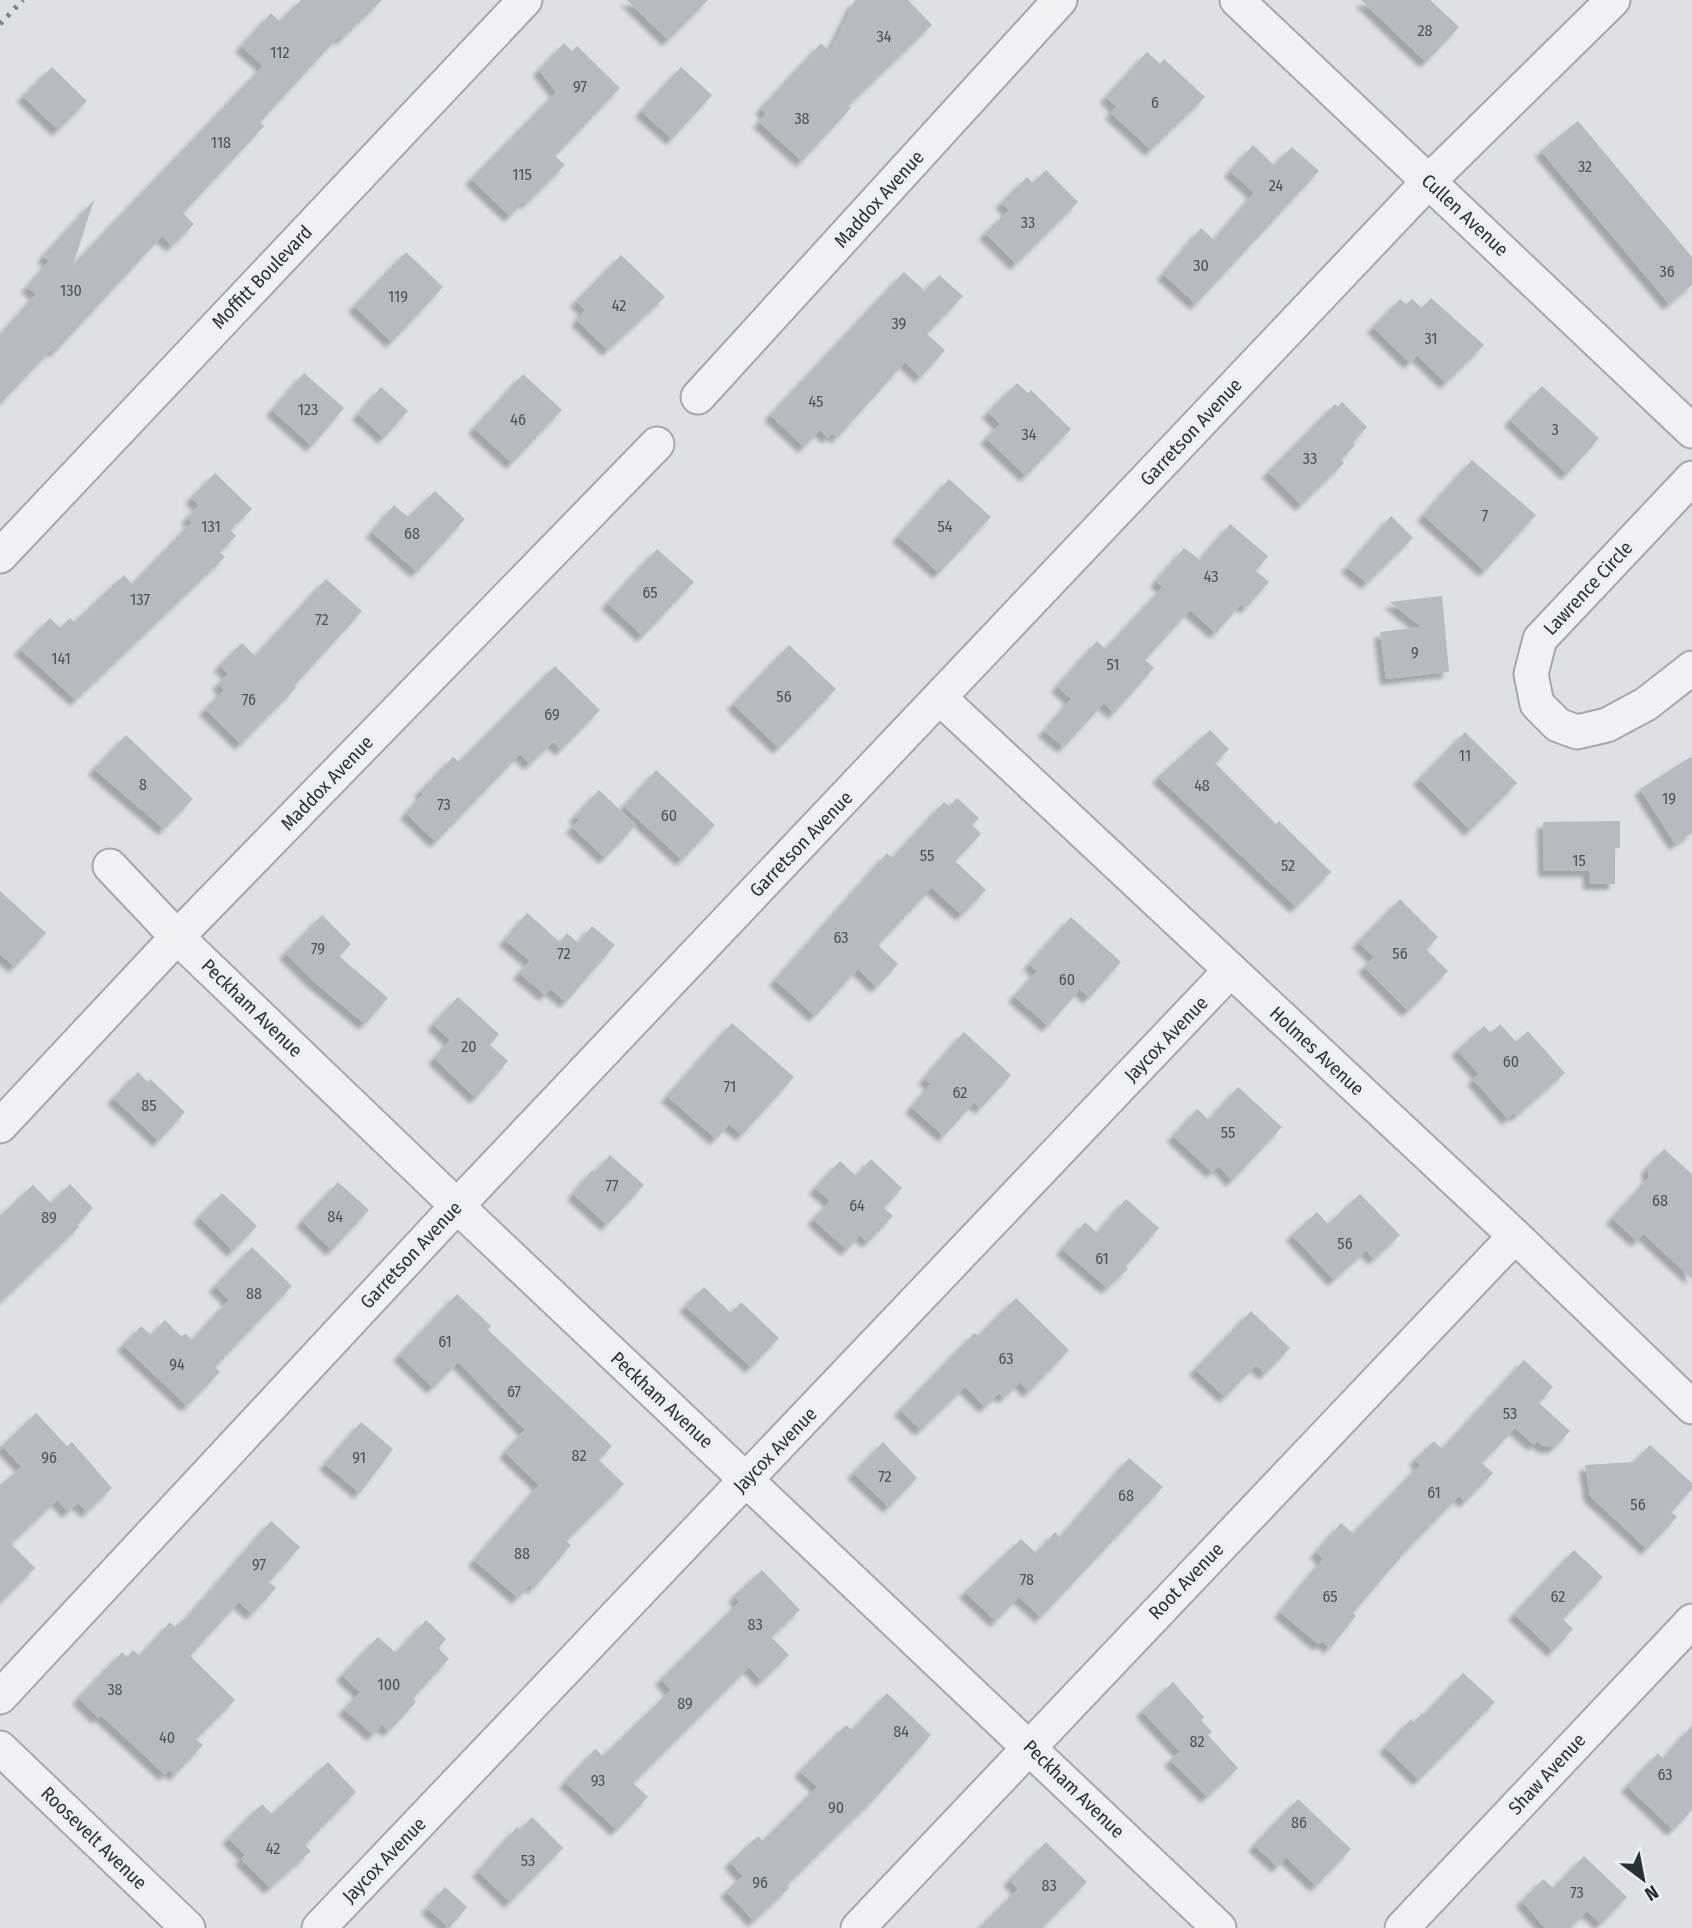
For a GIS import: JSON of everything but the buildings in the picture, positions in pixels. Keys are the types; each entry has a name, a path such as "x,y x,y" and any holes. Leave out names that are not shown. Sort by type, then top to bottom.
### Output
{"street":[{"name":"Moffitt Boulevard","path":"0,556 525,0"},
{"name":"Maddox Avenue","path":"698,397 1060,0"},
{"name":"Cullen Avenue","path":"1237,0 1692,431"},
{"name":"Garretson Avenue","path":"0,1697 457,1206 1429,181 1613,0"},
{"name":"Maddox Avenue","path":"0,1126 177,937 657,444"},
{"name":"Lawrence Circle","path":"1692,478 1540,639 1531,674 1537,704 1558,725 1577,732 1607,726 1646,704 1692,668"},
{"name":"Holmes Avenue","path":"940,698 1515,1236 1692,1407"},
{"name":"Peckham Avenue","path":"110,866 177,937 457,1206 1219,1928"},
{"name":"Jaycox Avenue","path":"319,1928 1230,971"},
{"name":"Root Avenue","path":"858,1928 1515,1236"},
{"name":"Shaw Avenue","path":"1402,1928 1692,1621"},
{"name":"Roosevelt Avenue","path":"0,1748 188,1928"}],"railway":[{"path":"0,24 23,0"}]}
